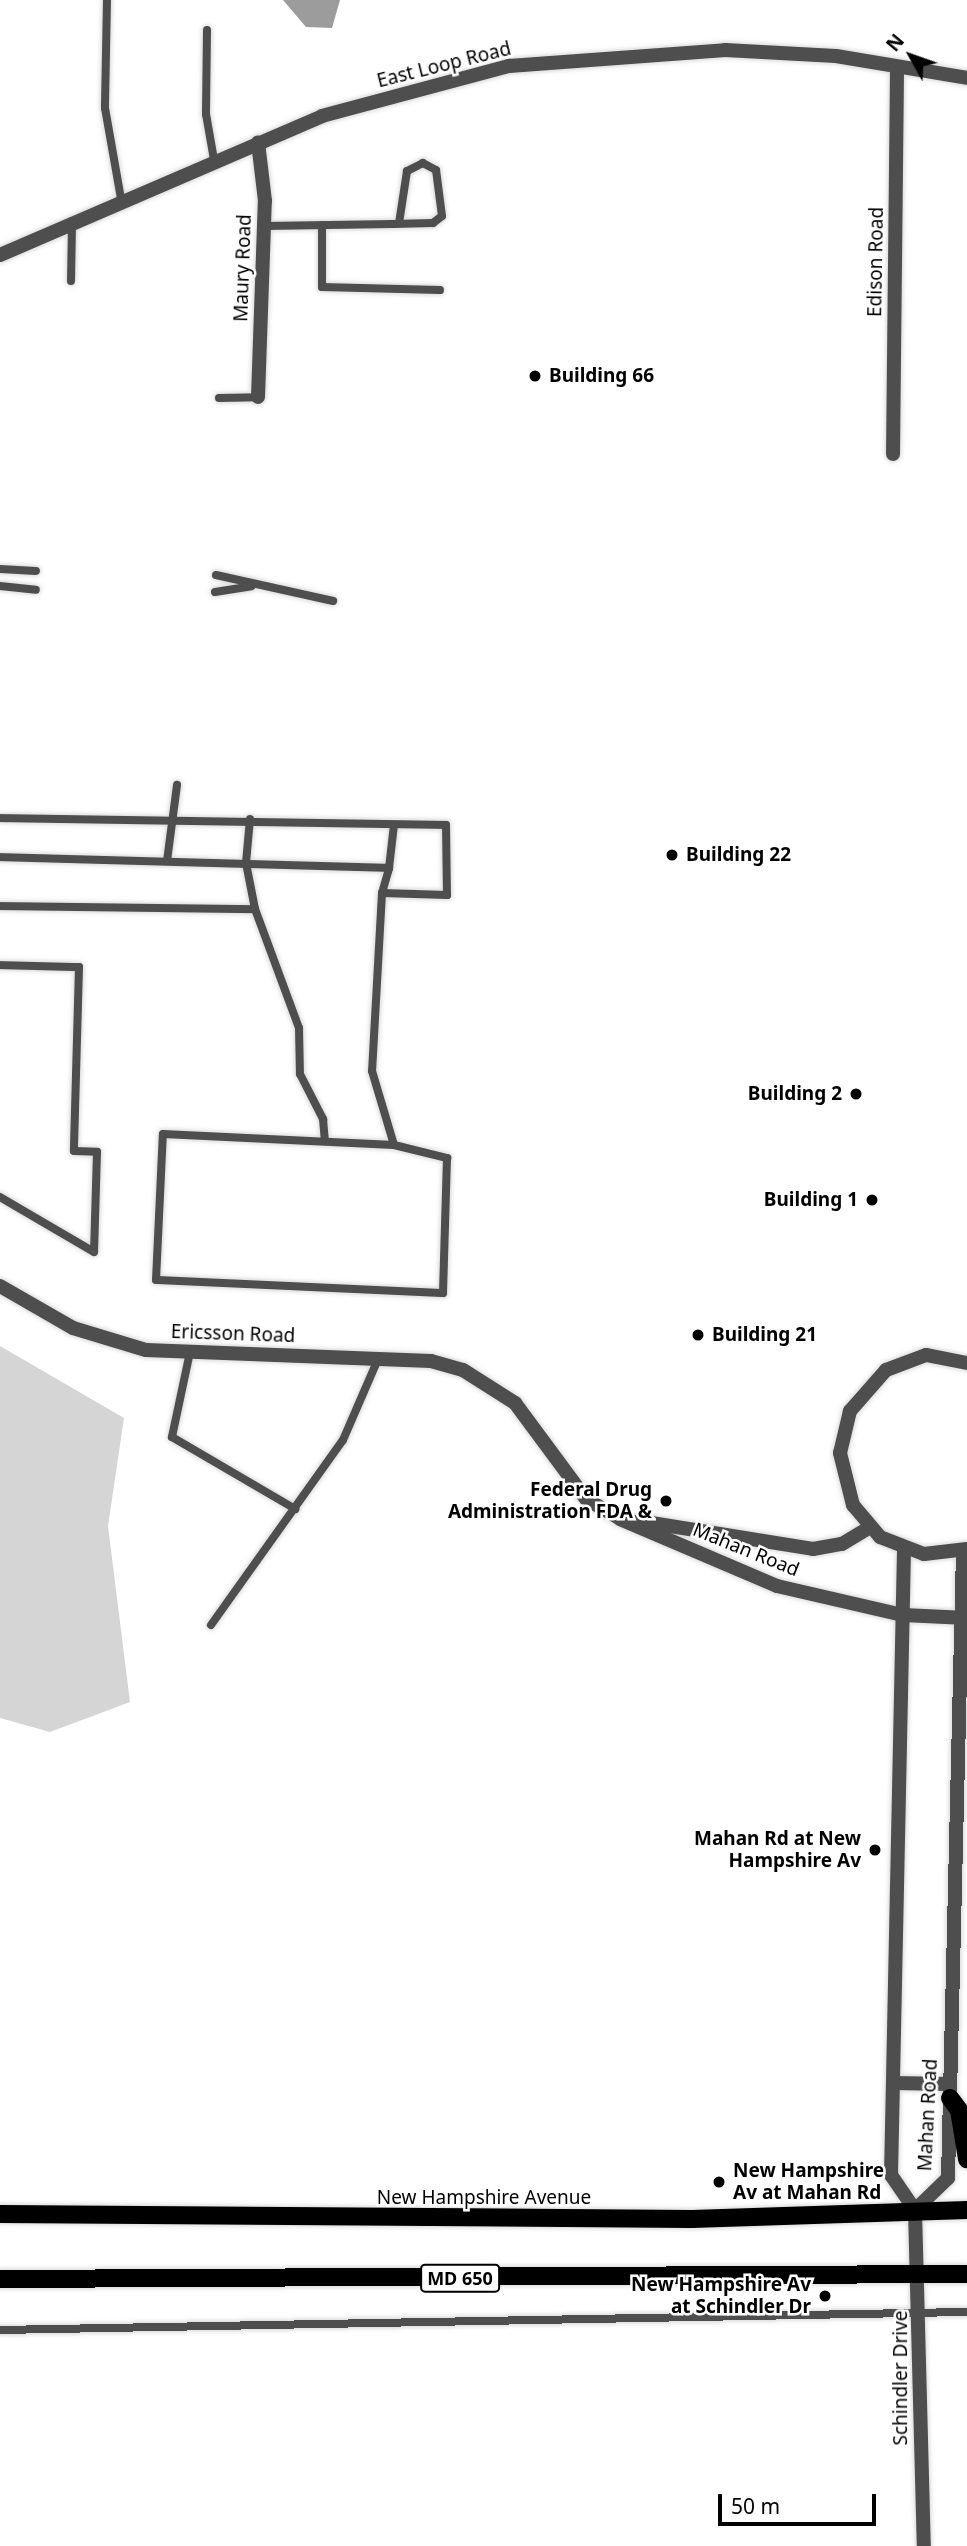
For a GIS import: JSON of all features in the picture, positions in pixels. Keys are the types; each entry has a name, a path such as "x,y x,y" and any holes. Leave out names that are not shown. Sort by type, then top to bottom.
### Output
{"main road":[{"path":"950,2091 959,2110 967,2158"},
{"name":"New Hampshire Avenue","path":"0,2214 666,2219 967,2210"},
{"name":"MD 650","path":"0,2278 967,2274"}],"street":[{"name":"East Loop Road","path":"0,255 121,199 322,116 509,66 725,50 836,55 897,70 967,78"},
{"name":"Edison Road","path":"893,454 897,70"},
{"name":"Maury Road","path":"258,142 264,226 258,397"},
{"name":"Ericsson Road","path":"0,1286 73,1328 146,1350 431,1361 477,1376"},
{"path":"965,1550 904,1550 869,1528 853,1505 841,1464 843,1431 855,1402 903,1361 935,1355 967,1363"},
{"name":"Mahan Road","path":"477,1376 515,1403 586,1499 620,1519 765,1582 903,1615 964,1618"},
{"name":"Mahan Road","path":"620,1519 813,1549 842,1544 869,1528"},
{"name":"Mahan Road","path":"904,1550 891,2175 915,2210 948,2178 965,1550"},
{"path":"893,2083 950,2091"},
{"name":"Schindler Drive","path":"915,2210 921,2275 924,2546"}],"lane":[{"path":"107,0 105,108 121,199"},
{"path":"207,30 205,114 214,160"},
{"path":"264,226 433,223 442,216 436,170 423,163 407,172 399,223"},
{"path":"71,281 72,221"},
{"path":"322,225 321,286 440,290"},
{"path":"219,398 258,397"},
{"path":"0,569 36,571"},
{"path":"216,575 252,586 333,601"},
{"path":"0,586 36,590"},
{"path":"215,592 252,586"},
{"path":"167,861 170,822 177,785"},
{"path":"0,818 170,822 250,819 446,825 447,895 382,892"},
{"path":"250,819 246,863 255,909 299,1028 300,1074 323,1119 326,1141"},
{"path":"394,825 390,868 382,892 372,1071 394,1145"},
{"path":"0,857 390,868"},
{"path":"0,906 255,909"},
{"path":"0,965 79,967 74,1151 97,1152 94,1252 0,1197"},
{"path":"163,1134 326,1141 394,1145 447,1158 443,1293 156,1280 163,1134"},
{"path":"190,1352 172,1437 295,1508"},
{"path":"211,1625 342,1440 378,1359"},
{"path":"0,2330 244,2330 920,2310 967,2312"}],"shaded area":[{"path":"283,0 340,0 332,28 306,27"},
{"path":"0,1346 124,1418 108,1526 130,1702 50,1732 0,1718"}],"place":[{"name":"Building 66","path":"535,376"},
{"name":"Building 22","path":"672,855"},
{"name":"Building 2","path":"856,1094"},
{"name":"Building 1","path":"872,1200"},
{"name":"Building 21","path":"698,1335"},
{"name":"Federal Drug Administration FDA &","path":"666,1501"},
{"name":"Mahan Rd at New Hampshire Av","path":"875,1850"},
{"name":"New Hampshire Av at Mahan Rd","path":"719,2182"},
{"name":"New Hampshire Av at Schindler Dr","path":"825,2296"}]}
